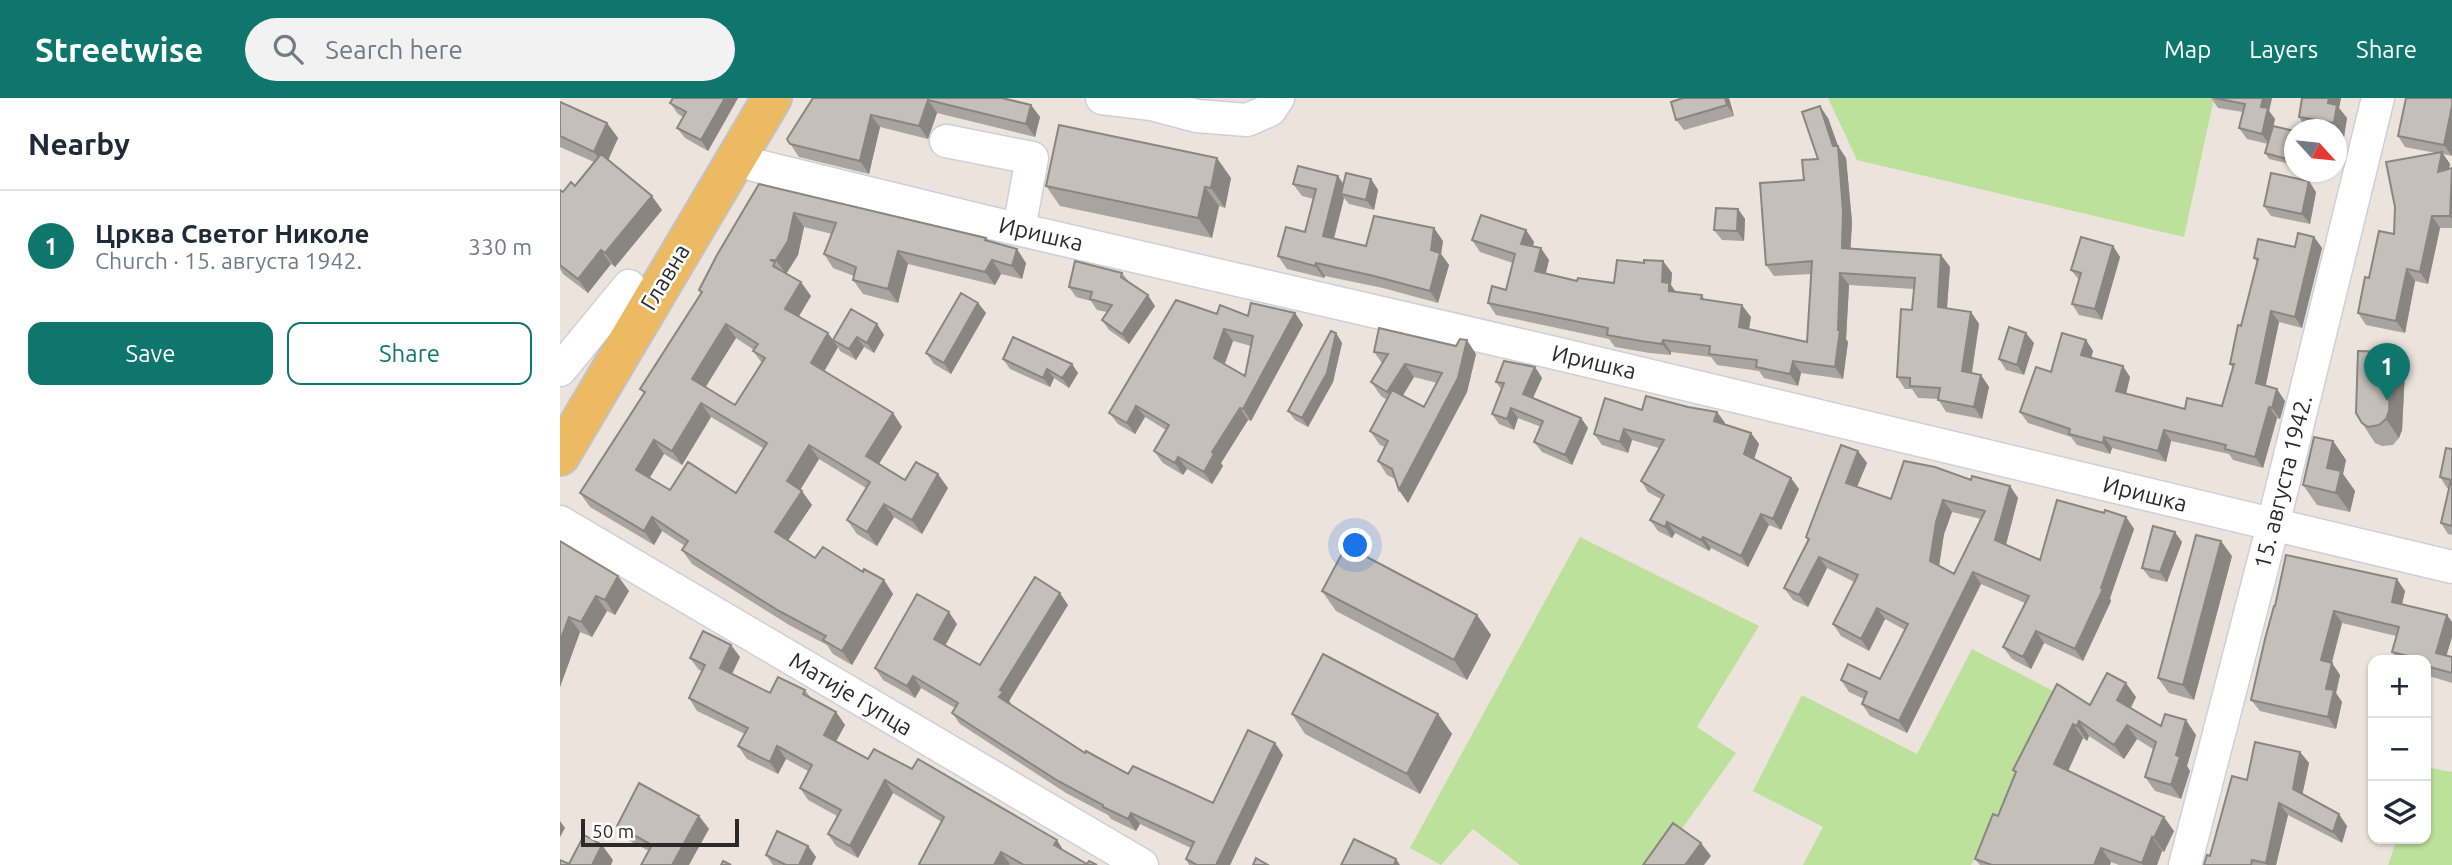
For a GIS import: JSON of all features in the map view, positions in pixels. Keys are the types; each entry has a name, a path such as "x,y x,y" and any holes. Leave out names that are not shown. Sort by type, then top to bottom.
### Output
{"main road":[{"name":"Главна","path":"560,456 772,98"}],"street":[{"path":"1102,98 1165,102 1197,116 1247,120 1270,110 1278,98"},
{"name":"15. августа 1942.","path":"2185,865 2273,525 2378,98"},
{"path":"946,141 1032,158 1019,229"},
{"name":"Иришка","path":"737,156 764,168 2452,567"},
{"path":"560,370 628,286"},
{"name":"Матије Гупца","path":"560,522 1142,865"}],"green space":[{"path":"1828,98 2214,98 2184,237 1857,160"},
{"path":"1580,537 1759,626 1697,727 1736,753 1656,865 1520,865 1473,829 1441,865 1410,848"},
{"path":"1972,649 2059,694 1971,865 1803,865 1823,827 1753,791 1802,695 1917,754"},
{"path":"2431,768 2452,772 2452,865 2388,865 2395,844 2431,844"}],"building":[{"path":"673,98 725,98 701,140 677,128 686,112 670,103"},
{"path":"813,98 1002,98 1031,105 1026,124 928,100 919,126 871,115 860,161 790,144 787,139"},
{"path":"1683,98 1725,98 1727,105 1676,120 1671,102"},
{"path":"2214,98 2263,98 2261,107 2268,108 2262,134 2239,128 2245,104"},
{"path":"2302,98 2329,98 2328,103 2337,105 2335,119 2299,117"},
{"path":"2406,98 2452,98 2444,145 2398,136"},
{"path":"560,102 607,123 594,152 560,136"},
{"path":"1820,106 1833,146 1838,146 1843,211 1842,248 1941,255 1938,307 1971,312 1962,371 1981,375 1974,407 1938,400 1940,388 1910,386 1910,378 1897,377 1901,309 1912,310 1915,278 1840,273 1840,330 1835,367 1793,361 1790,374 1756,367 1757,360 1709,354 1710,346 1663,340 1662,344 1607,335 1608,328 1488,303 1492,286 1506,290 1515,254 1472,240 1481,215 1526,230 1521,244 1541,248 1535,271 1577,281 1578,278 1614,283 1617,260 1644,263 1644,260 1663,261 1662,282 1669,283 1669,291 1702,295 1701,299 1742,305 1739,327 1807,342 1812,261 1766,265 1760,183 1804,180 1802,160 1818,159 1802,112"},
{"path":"1059,125 1217,158 1211,188 1205,187 1198,218 1046,186"},
{"path":"2273,126 2284,129 2284,158 2265,153"},
{"path":"2442,152 2438,172 2452,168 2450,216 2432,216 2420,272 2407,269 2396,321 2358,313 2365,277 2369,278 2379,231 2394,234 2395,207 2386,162"},
{"path":"601,154 652,196 605,253 601,250 578,279 560,265 560,190 563,192 571,182 575,186"},
{"path":"1298,166 1338,176 1323,236 1366,246 1374,216 1434,228 1431,250 1440,253 1430,291 1278,256 1286,227 1305,232 1316,189 1293,184"},
{"path":"1346,173 1371,179 1366,200 1341,194"},
{"path":"2271,173 2284,176 2284,182 2309,182 2302,214 2264,206"},
{"path":"759,184 986,238 985,240 1017,249 1012,266 992,260 985,272 898,251 888,289 853,280 856,267 824,254 836,223 794,213 788,241 776,260 770,260 775,262 773,266 801,282 785,309 828,333 811,363 893,413 866,456 905,480 916,462 938,474 912,520 884,504 867,532 847,520 870,482 809,445 787,481 802,491 775,532 815,558 823,547 863,572 864,569 884,580 842,651 823,640 826,636 779,611 682,550 688,541 652,517 644,531 580,493 645,392 640,389 702,292 699,290","holes":["726,324 758,344 753,351 765,358 735,405 692,379","701,403 767,443 736,493 688,462 670,490 636,470 654,440 672,451"]},
{"path":"1716,208 1738,209 1737,231 1714,230"},
{"path":"2298,233 2314,237 2295,317 2271,311 2256,383 2277,389 2255,457 2225,449 2226,445 2164,430 2158,451 2104,437 2103,443 2069,434 2070,429 2020,412 2036,367 2051,372 2062,333 2086,340 2081,355 2123,366 2116,391 2185,409 2187,398 2222,406 2234,364 2230,364 2238,325 2241,326 2258,259 2254,258 2258,239 2295,247"},
{"path":"2081,237 2113,246 2095,309 2072,304 2081,273 2071,270"},
{"path":"1075,261 1122,273 1121,277 1148,295 1122,334 1102,320 1112,305 1090,299 1092,292 1069,287"},
{"path":"961,293 978,303 944,363 926,353"},
{"path":"1176,300 1217,314 1220,305 1248,316 1251,303 1295,313 1243,409 1240,408 1212,452 1214,454 1204,472 1178,457 1175,463 1154,451 1169,425 1136,406 1127,423 1109,413","holes":["1224,329 1253,336 1245,376 1214,358"]},
{"path":"851,309 877,324 867,343 857,337 849,349 833,340"},
{"path":"2009,327 2026,333 2017,365 1999,359"},
{"path":"1379,328 1456,346 1460,339 1467,340 1458,378 1399,490 1392,469 1378,461 1388,441 1370,431 1392,390 1424,407 1442,373 1405,364 1387,392 1371,382 1388,354 1374,352"},
{"path":"1331,331 1336,333 1327,373 1302,418 1288,411"},
{"path":"1013,337 1072,364 1062,378 1047,369 1043,378 1003,359"},
{"path":"2358,351 2391,352 2389,411 2386,419 2379,425 2368,427 2356,413"},
{"path":"1504,361 1535,367 1523,394 1581,418 1565,455 1534,442 1543,421 1511,408 1507,419 1492,414 1504,383 1496,382"},
{"path":"1646,396 1717,412 1714,421 1751,433 1744,454 1791,478 1773,519 1761,514 1741,556 1703,537 1701,540 1667,522 1665,527 1650,520 1664,495 1641,481 1664,440 1624,429 1620,442 1594,434 1605,398 1642,410"},
{"path":"2314,437 2333,441 2327,468 2341,471 2336,493 2303,485"},
{"path":"1841,445 1858,451 1846,483 1891,499 1904,461 1935,467 1971,480 1972,476 2010,486 1995,540 2040,560 2057,500 2126,517 2101,588 2103,589 2075,649 2036,631 2023,657 2003,647 2029,596 1973,572 1899,721 1862,704 1867,692 1841,680 1848,664 1880,679 1908,624 1877,608 1861,639 1833,624 1858,575 1819,557 1799,595 1784,588 1809,539 1806,537","holes":["1943,500 1985,511 1954,574 1930,561 1936,522"]},
{"path":"2446,448 2452,449 2452,526 2441,523 2451,480 2440,477"},
{"path":"2153,526 2175,532 2160,572 2142,568"},
{"path":"2196,535 2221,541 2183,685 2158,678"},
{"path":"560,541 618,576 605,600 596,596 581,622 569,617 560,641"},
{"path":"1346,546 1477,615 1454,660 1322,591"},
{"path":"2286,555 2397,579 2392,602 2447,615 2436,653 2452,657 2452,673 2431,667 2431,655 2392,652 2399,627 2334,611 2321,660 2332,663 2326,689 2334,690 2328,717 2251,700"},
{"path":"1035,577 1060,593 1000,690 1003,692 999,697 1085,753 1086,751 1128,774 1133,766 1213,803 1248,730 1275,743 1216,865 1197,865 1186,859 1194,842 1131,813 1128,819 1058,781 952,713 958,703 913,676 907,686 875,668 917,594 949,612 934,639 980,665"},
{"path":"703,631 731,645 720,668 770,693 778,677 805,690 803,694 836,712 824,735 868,759 874,749 912,769 918,759 1057,840 1054,845 1087,864 1089,861 1097,865 1024,865 1001,852 994,865 921,865 919,864 944,817 885,780 850,846 828,834 841,810 800,788 812,765 777,746 770,762 738,746 748,728 689,698 705,665 690,658"},
{"path":"1323,654 1438,714 1407,774 1292,714"},
{"path":"2107,673 2126,683 2117,700 2161,726 2165,714 2186,720 2176,755 2180,757 2171,785 2145,777 2156,742 2127,725 2114,745 2079,721 2077,726 2073,724 2054,764 2164,817 2154,838 2152,837 2142,863 2101,848 2094,865 1992,865 1975,859 1993,814 1998,816 2016,772 2013,770 2057,684 2090,705"},
{"path":"2255,742 2300,752 2293,789 2339,814 2333,832 2279,803 2266,863 2252,860 2251,865 2204,865 2207,855 2210,856 2232,776 2247,780"},
{"path":"639,783 699,816 672,865 641,865 652,845 617,826"},
{"path":"1673,823 1701,843 1685,865 1643,865"},
{"path":"777,831 808,846 799,865 786,865 766,855"},
{"path":"584,835 602,845 592,865 560,865 560,860 569,864"},
{"path":"1354,839 1396,859 1394,865 1341,865"},
{"path":"1256,858 1268,865 1253,865"}],"place":[{"name":"Црква Светог Николе","path":"2387,401"}]}
